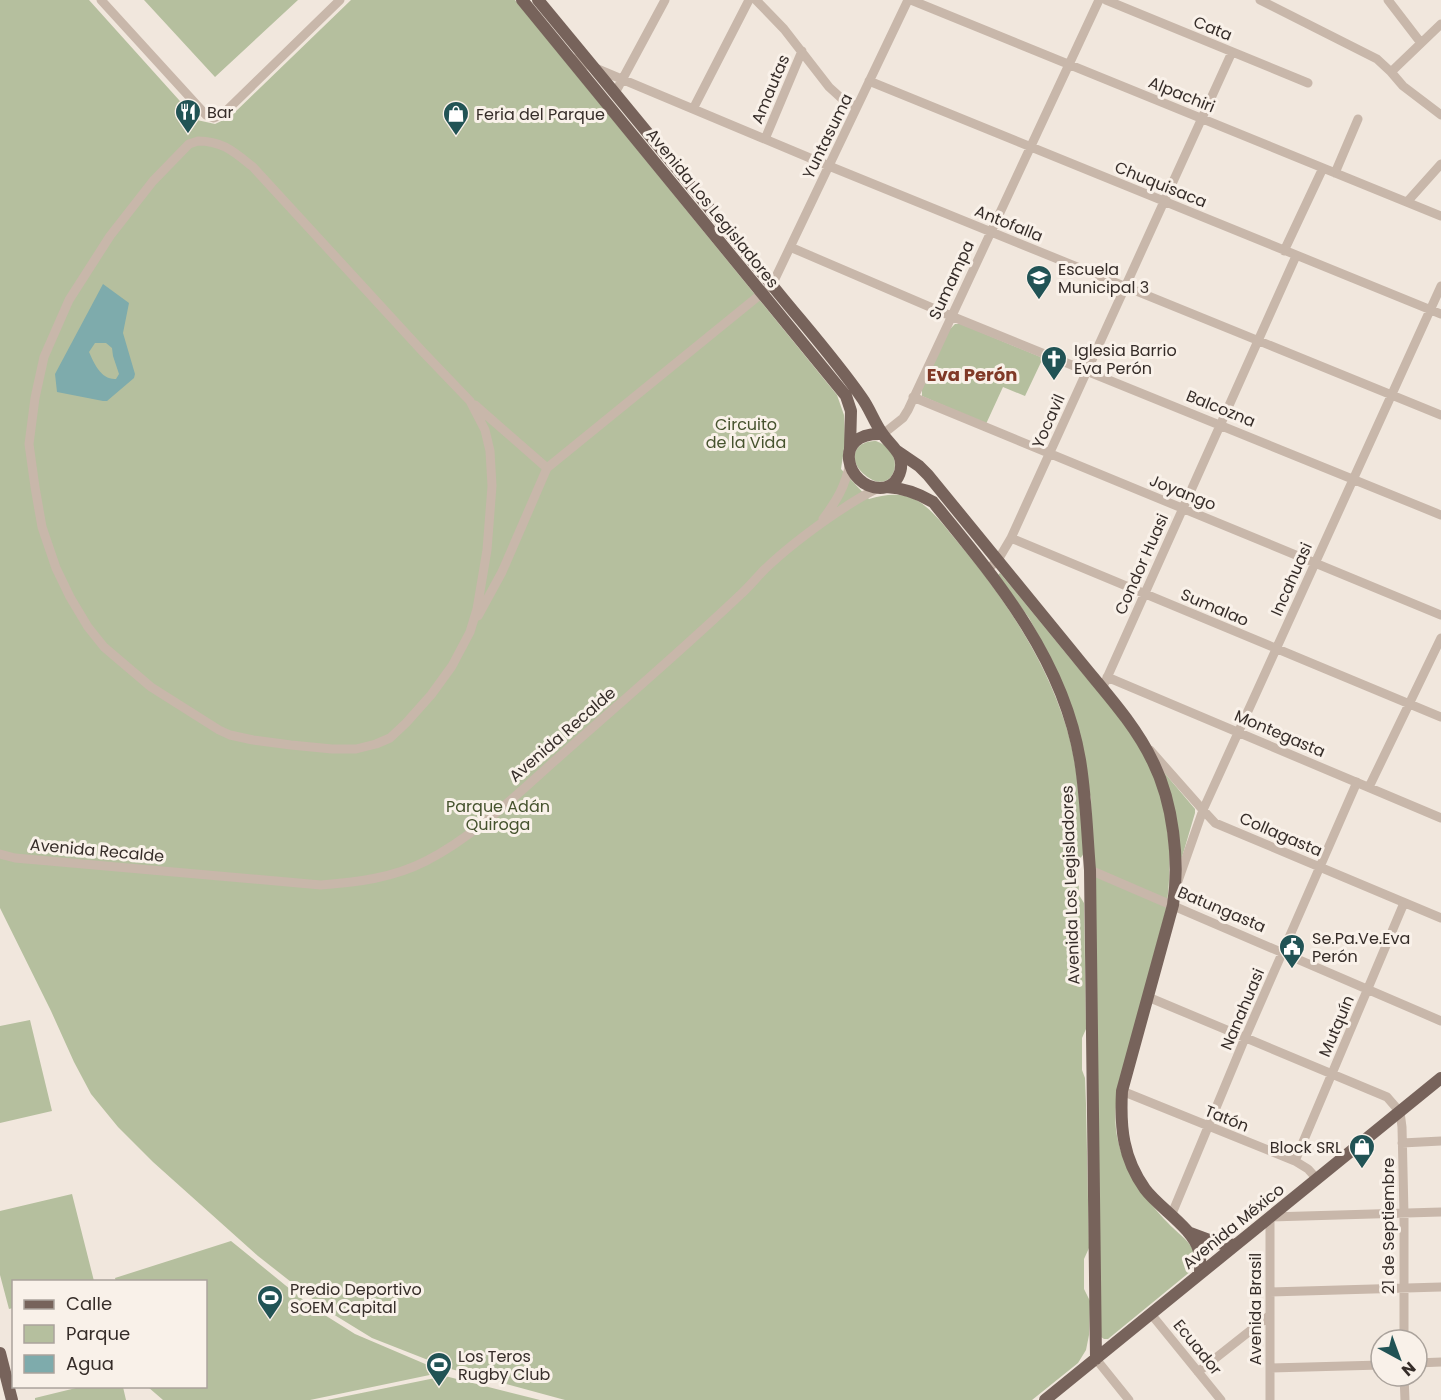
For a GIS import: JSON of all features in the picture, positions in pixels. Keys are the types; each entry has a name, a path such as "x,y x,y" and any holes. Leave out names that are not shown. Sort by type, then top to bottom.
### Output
{"main road":[{"name":"Avenida Los Legisladores","path":"522,0 767,289 862,397 883,434"},
{"name":"Avenida Los Legisladores","path":"538,0 615,93 767,289 846,396 851,411 850,448"},
{"path":"897,451 901,471 895,483 883,488 872,487 860,481 852,470 850,448 860,437 870,434 883,434 897,451 919,466 1102,689 1139,736 1154,763 1168,805 1172,830 1175,888 1173,905 1122,1091 1120,1118 1128,1157 1135,1173 1145,1190 1190,1233 1198,1248 1200,1274"},
{"name":"Avenida Los Legisladores","path":"883,488 904,489 933,502 988,569 1043,653 1070,718 1081,768 1090,870 1096,1359"},
{"name":"Avenida México","path":"1045,1400 1441,1078"},
{"path":"1190,1233 1216,1243 1235,1245"},
{"path":"0,1353 12,1400"}],"street":[{"path":"101,0 206,115 214,118 223,114 339,0"},
{"path":"615,93 665,0"},
{"path":"693,109 749,0"},
{"path":"756,0 784,29 828,87 857,107"},
{"name":"Alpachiri","path":"910,0 1441,216"},
{"name":"Yuntasuma","path":"767,289 790,247 910,0"},
{"name":"Sumampa","path":"883,434 903,418 1099,0"},
{"name":"Cata","path":"1107,0 1308,83"},
{"path":"1260,0 1377,59 1403,86 1441,115"},
{"path":"1388,0 1421,43"},
{"path":"1391,72 1441,24"},
{"name":"Amautas","path":"765,139 802,51"},
{"name":"Yocavil","path":"988,569 998,560 1011,538 1232,52"},
{"name":"Antofalla","path":"568,56 828,166 1441,414"},
{"name":"Chuquisaca","path":"869,81 1441,314"},
{"path":"1335,173 1358,119"},
{"path":"547,468 470,400 253,167 226,146 212,141 198,141 189,144 153,181 110,236 69,300 44,357 35,398 29,444 42,527 56,568 88,627 104,647 151,687 230,735 291,745 356,749 390,738 431,695 452,666 502,572 547,468 767,289"},
{"path":"1407,202 1441,164"},
{"path":"1284,250 1323,168"},
{"name":"Balcozna","path":"790,247 951,316 1441,514"},
{"name":"Condor Huasi","path":"1102,689 1296,256"},
{"name":"Incahuasi","path":"1175,888 1203,810 1441,286"},
{"name":"Joyango","path":"913,397 1441,615"},
{"path":"470,400 485,430 490,451 492,486 487,550 477,609 470,632"},
{"name":"Avenida Recalde","path":"818,525 843,488 850,463"},
{"name":"Avenida Recalde","path":"0,855 321,885 360,882 394,874 425,862 477,827 698,635 776,559 818,525 863,495 883,488"},
{"name":"Sumalao","path":"1011,538 1441,717"},
{"path":"1369,787 1441,638"},
{"name":"Montegasta","path":"1107,677 1441,818"},
{"name":"Collagasta","path":"1139,736 1215,823 1441,918"},
{"name":"Nanahuasi","path":"1171,1216 1245,1038 1357,782"},
{"name":"Batungasta","path":"1090,870 1441,1021"},
{"name":"Mutquín","path":"1295,1161 1404,903"},
{"path":"1148,997 1387,1097 1400,1112"},
{"name":"Tatón","path":"1122,1091 1295,1161 1308,1168 1317,1179"},
{"name":"21 de Septiembre","path":"1400,1112 1404,1214 1404,1328"},
{"path":"1402,1143 1441,1141"},
{"path":"1270,1217 1441,1212"},
{"name":"Avenida Brasil","path":"1270,1217 1270,1400"},
{"path":"1270,1292 1441,1287"},
{"name":"Ecuador","path":"1151,1314 1221,1400"},
{"path":"1198,1372 1270,1315"},
{"path":"1096,1359 1129,1400"},
{"path":"1270,1368 1369,1365"}],"green space":[{"name":"Parque Adán Quiroga","path":"0,0 89,0 197,120 215,124 230,117 351,0 515,0 837,395 844,415 845,442 841,469 869,499 886,495 903,495 920,502 942,523 990,583 1034,651 1057,700 1066,726 1076,773 1084,853 1078,862 1079,895 1084,903 1086,1029 1082,1038 1082,1070 1085,1078 1089,1248 1084,1259 1084,1289 1090,1301 1089,1335 1086,1350 1078,1363 1032,1400 565,1400 451,1369 372,1338 328,1311 258,1256 153,1162 118,1127 91,1094 0,908"},
{"path":"144,0 298,0 215,77"},
{"path":"955,324 961,324 1043,358 1025,396 1003,387 986,424 922,396 922,388 949,330"},
{"path":"876,441 893,455 895,463 894,472 883,482 875,481 865,475 858,468 855,460 856,451 861,445"},
{"path":"1000,573 1112,708 1133,737 1157,784 1168,831 1169,879 1166,910 1117,1090 1116,1125 1124,1160 1136,1183 1159,1214 1188,1242 1195,1255 1195,1261 1191,1271 1108,1339 1101,1337 1091,798 1047,651 1029,618 998,575"},
{"path":"1162,770 1195,809 1180,864"},
{"path":"30,1020 52,1111 0,1123 0,1026"},
{"path":"72,1194 94,1280 12,1280 12,1308 9,1309 0,1275 0,1211"},
{"name":"Predio Deportivo SOEM Capital","path":"231,1241 312,1307 355,1334 444,1372 310,1400 163,1400 149,1388 207,1388 207,1280 116,1280 115,1278"},
{"name":"Los Teros Rugby Club","path":"445,1376 540,1400 327,1400"},
{"path":"76,1388 123,1388 126,1400 35,1400 35,1398"}],"water":[{"path":"103,284 129,303 123,333 135,374 134,378 107,401 103,401 57,392 55,374","holes":["95,343 106,343 112,348 119,374 116,379 102,374 89,352"]}],"place":[{"name":"Bar","path":"188,135"},
{"name":"Feria del Parque","path":"456,137"},
{"name":"Escuela Municipal 3","path":"1039,301"},
{"name":"Iglesia Barrio Eva Perón","path":"1054,382"},
{"name":"Se.Pa.Ve.Eva Perón","path":"1292,970"},
{"name":"Block SRL","path":"1362,1170"},
{"name":"Predio Deportivo SOEM Capital","path":"270,1321"},
{"name":"Los Teros Rugby Club","path":"439,1388"}],"district":[{"name":"Eva Perón","path":"972,375"}],"park label":[{"name":"Circuito de la Vida","path":"746,433"}]}
